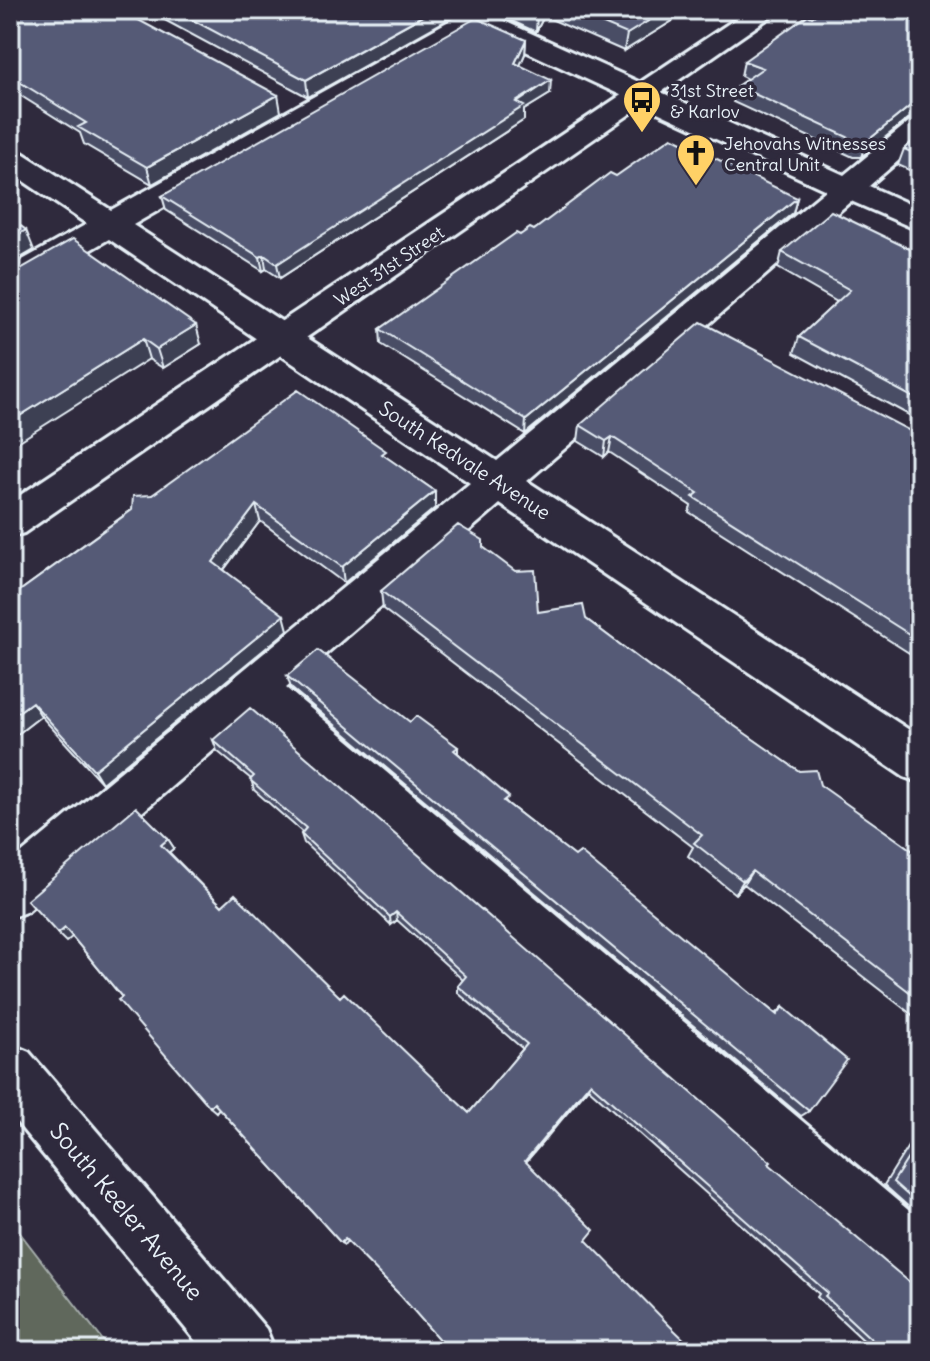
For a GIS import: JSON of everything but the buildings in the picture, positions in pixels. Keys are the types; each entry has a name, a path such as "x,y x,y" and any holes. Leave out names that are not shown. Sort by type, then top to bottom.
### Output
{"street":[{"name":"West 31st Street","path":"10,522 767,10"},
{"path":"10,281 309,112 474,13 920,221"},
{"path":"282,97 309,112"},
{"path":"10,894 498,482 707,325 849,188 920,127"},
{"name":"South Kedvale Avenue","path":"10,158 920,762"},
{"path":"254,688 920,1258"},
{"name":"South Keeler Avenue","path":"10,1071 244,1351"}],"green space":[{"path":"10,1220 111,1351 10,1351"}],"place":[{"name":"31st Street & Karlov","path":"642,134"},
{"name":"Jehovahs Witnesses Central Unit","path":"696,187"}]}
